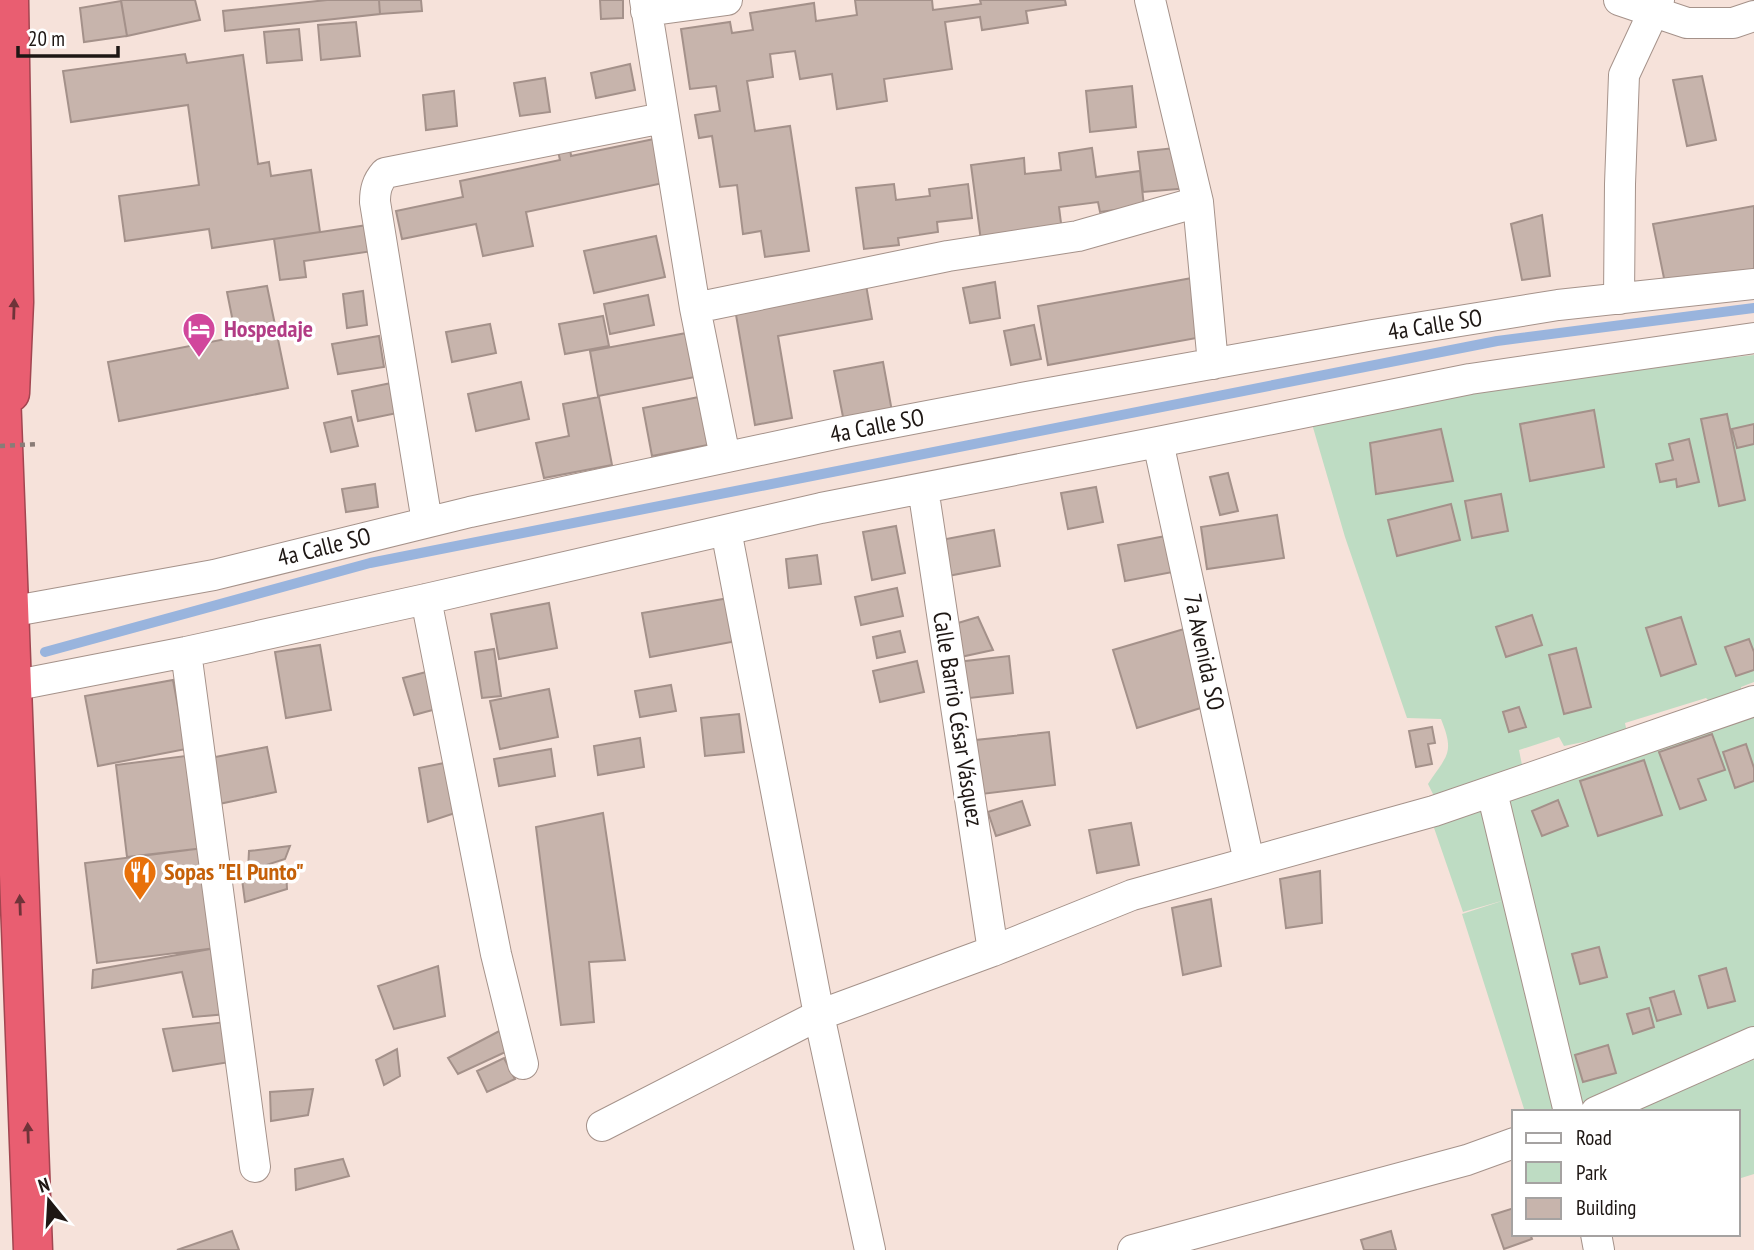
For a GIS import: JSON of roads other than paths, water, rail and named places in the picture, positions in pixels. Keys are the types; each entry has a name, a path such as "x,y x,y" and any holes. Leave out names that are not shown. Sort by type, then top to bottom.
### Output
{"highway":[{"path":"5,500 15,303 9,0"},
{"path":"0,365 33,1250"}],"street":[{"path":"725,457 695,308 645,5 727,0"},
{"path":"1150,0 1198,202 1213,364"},
{"path":"1619,0 1656,6 1687,23 1733,23 1754,16"},
{"path":"1619,299 1624,75 1656,6"},
{"path":"427,522 375,202 379,180 385,173 663,118"},
{"path":"695,308 948,256 1078,236 1198,202"},
{"name":"4a Calle SO","path":"9,612 214,575 427,522 844,432 1373,335 1558,305 1754,284"},
{"path":"12,686 186,652 821,508 1470,379 1754,338"},
{"name":"7a Avenida SO","path":"1158,442 1249,862"},
{"name":"Calle Barrio César Vásquez","path":"923,488 993,951"},
{"path":"726,530 819,1015 870,1250"},
{"path":"426,599 496,954 523,1064"},
{"path":"186,652 255,1167"},
{"path":"601,1126 819,1015 993,951 1132,895 1434,811 1754,701"},
{"path":"1492,792 1569,1110"},
{"path":"1601,1110 1754,1042"},
{"path":"1133,1250 1467,1160 1512,1144"}],"waterway":[{"path":"45,652 370,563 1497,341 1754,308"}],"place":[{"name":"Hospedaje","path":"199,359"},
{"name":"Sopas \"El Punto\"","path":"140,902"}]}
